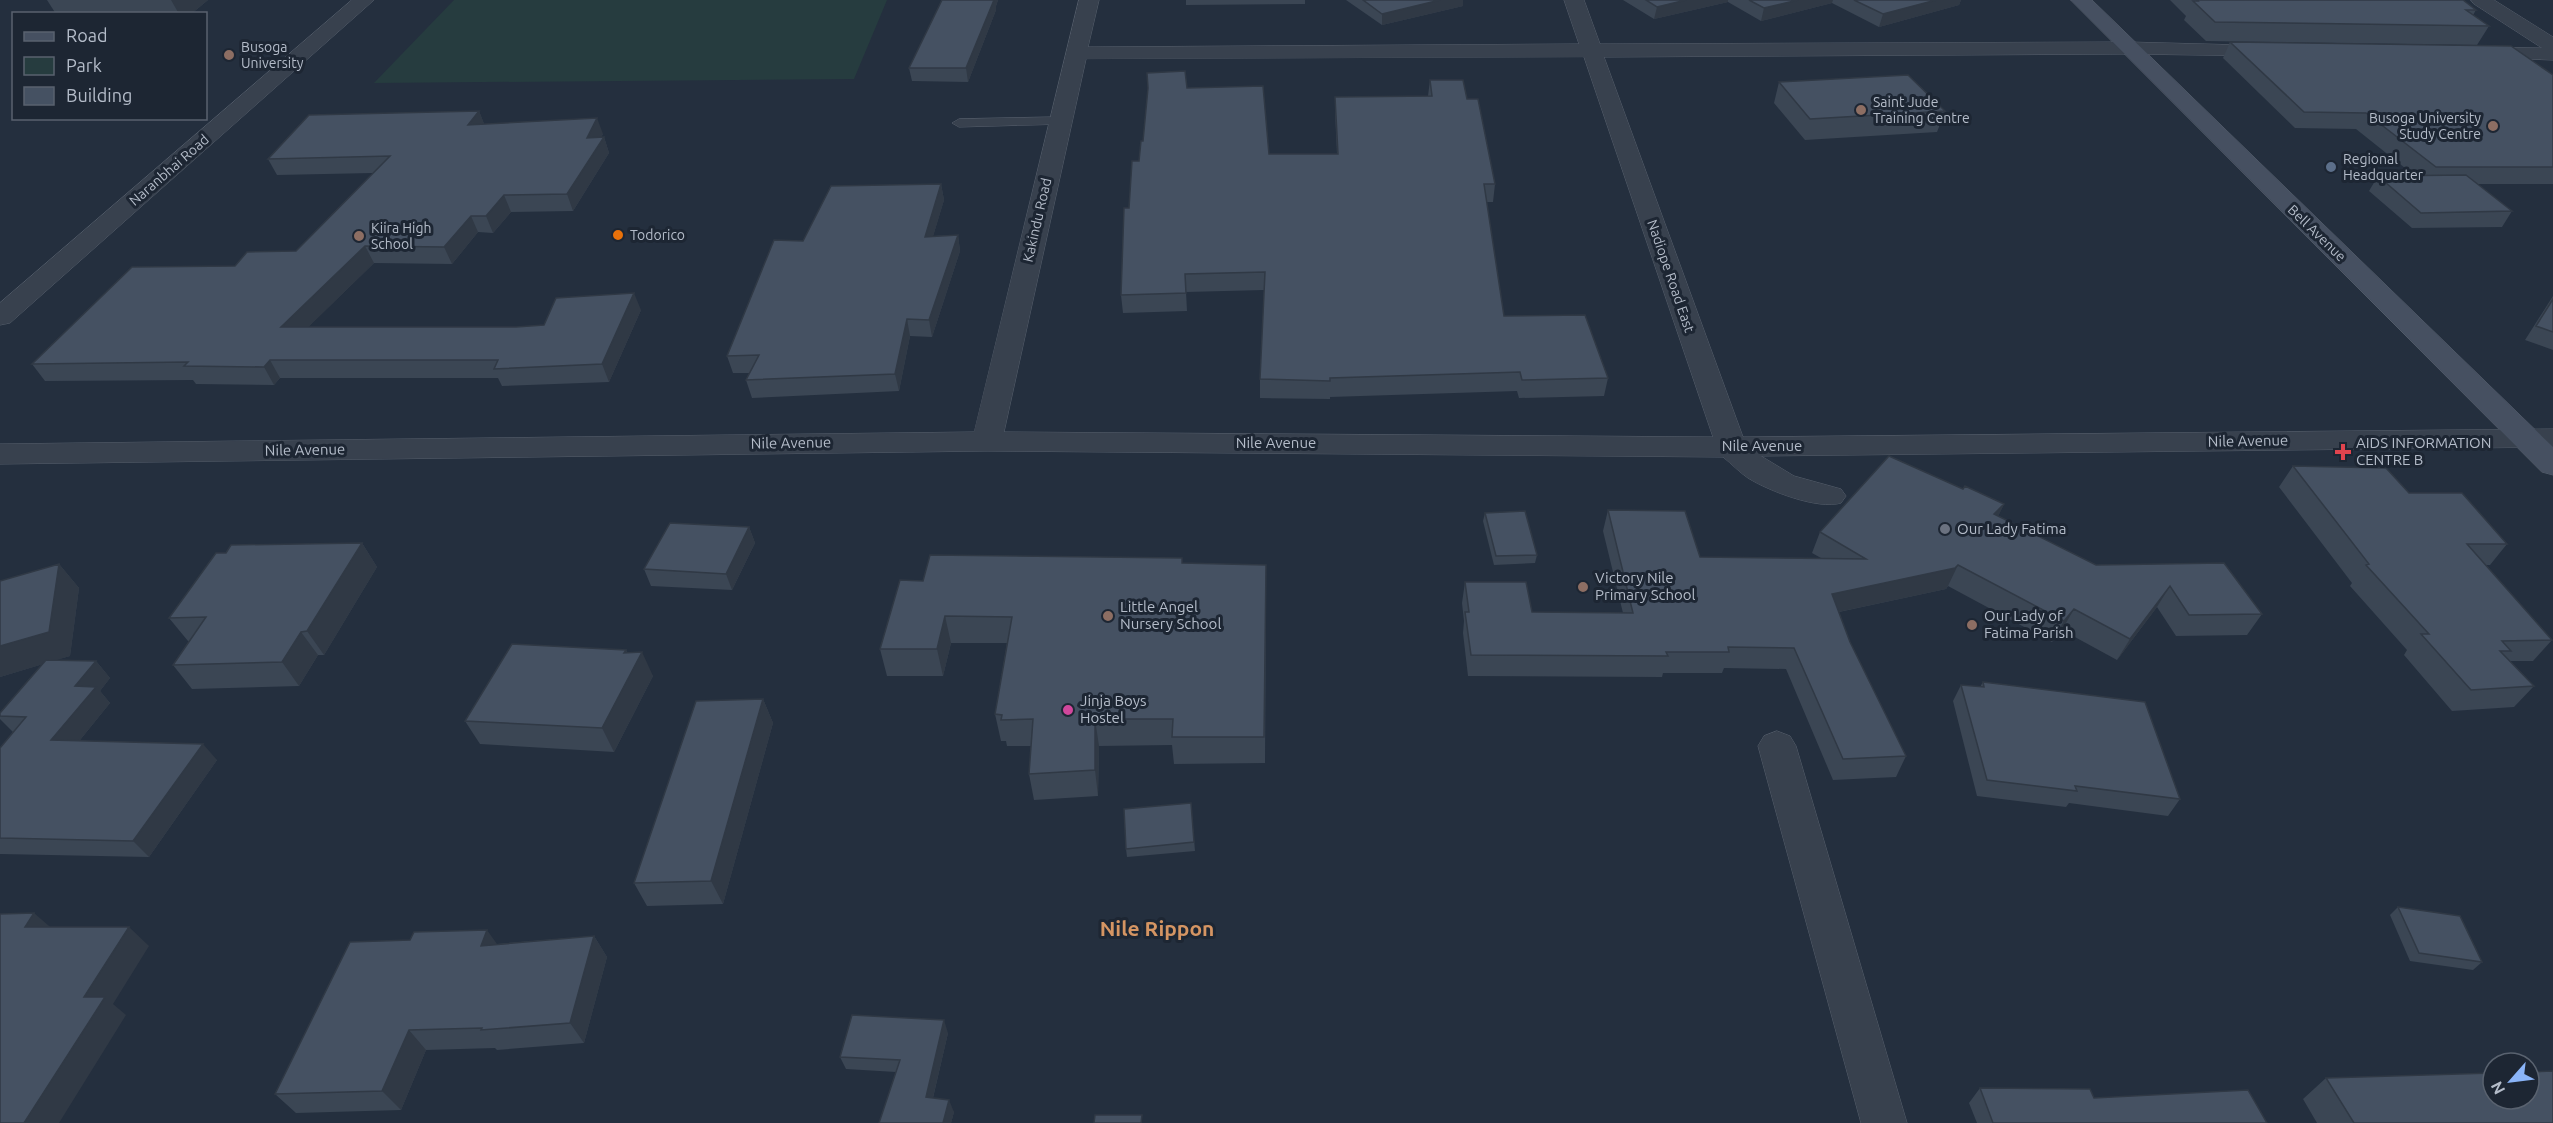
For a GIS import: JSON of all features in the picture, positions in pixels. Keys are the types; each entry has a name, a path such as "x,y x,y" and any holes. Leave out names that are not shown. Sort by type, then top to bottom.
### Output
{"street":[{"name":"Naranbhai Road","path":"0,316 364,0"},
{"name":"Kakindu Road","path":"987,441 1059,121 1089,0"},
{"name":"Nadiope Road East","path":"1574,0 1731,447"},
{"name":"Bell Avenue","path":"2081,0 2128,48 2540,438 2553,465"},
{"path":"2481,0 2553,46"},
{"path":"1077,53 2128,48 2293,50"},
{"path":"2458,52 2553,54"},
{"name":"Nile Avenue","path":"0,454 987,441 1731,447 2540,438"},
{"path":"1731,447 1758,470 1783,483 1830,496"},
{"path":"1777,746 1884,1123"}],"lane":[{"path":"959,123 1059,121"}],"green space":[{"path":"454,0 887,0 854,79 374,83"}],"building":[{"path":"942,0 994,0 966,68 909,68"},
{"path":"1363,0 1440,0 1382,14"},
{"path":"1646,0 1686,0 1657,7"},
{"path":"1749,0 1798,0 1764,8"},
{"path":"1854,0 1936,0 1883,14"},
{"path":"2463,0 2476,10 2466,10 2489,26 2215,22 2193,1"},
{"path":"2230,42 2511,46 2553,75 2553,167 2436,167 2366,113 2304,112"},
{"path":"1185,71 1187,88 1263,86 1269,154 1338,154 1335,97 1432,96 1430,80 1463,80 1467,99 1478,99 1495,184 1484,184 1504,316 1585,315 1608,378 1522,380 1520,372 1330,378 1330,381 1260,379 1265,272 1185,274 1186,293 1121,295 1124,208 1129,208 1132,161 1139,161 1141,141 1143,141 1148,88 1147,73"},
{"path":"1908,75 1945,111 1810,119 1779,82"},
{"path":"479,111 468,125 597,118 587,138 604,137 567,194 504,195 486,216 471,216 444,247 365,246 281,327 544,325 556,298 634,293 602,364 494,369 498,360 270,360 264,367 184,366 188,362 32,364 132,267 235,266 247,252 296,251 390,156 268,159 309,115"},
{"path":"2466,175 2512,211 2421,213 2378,176"},
{"path":"941,184 925,237 958,235 929,320 907,319 895,374 746,380 759,355 727,356 774,240 803,241 831,186"},
{"path":"2553,299 2553,332 2536,326"},
{"path":"1889,456 1963,489 1965,486 2004,504 1994,514 2096,565 2224,563 2262,614 2189,615 2170,586 2130,639 2074,609 2064,621 1958,565 1955,568 1832,594 1850,642 1906,756 1843,759 1794,648 1728,647 1729,652 1666,652 1668,656 1471,655 1465,612 1469,612 1465,582 1526,582 1532,612 1633,613 1608,510 1685,511 1700,557 1866,559 1820,532"},
{"path":"2293,466 2386,468 2409,493 2462,493 2507,544 2467,544 2552,640 2502,641 2511,651 2500,651 2534,686 2471,690 2421,634 2429,634 2366,565 2369,564"},
{"path":"1525,511 1537,555 1496,556 1485,513"},
{"path":"670,523 749,527 726,574 644,569"},
{"path":"362,543 307,631 301,632 282,662 173,665 206,617 169,618 216,553 226,553 231,545"},
{"path":"930,555 1182,558 1182,563 1266,565 1264,737 1172,737 1173,719 1095,719 1095,770 1029,774 1033,719 1001,720 1002,715 995,714 1012,617 945,616 937,649 880,649 900,580 923,581"},
{"path":"59,564 49,632 0,646 0,581"},
{"path":"512,644 626,650 624,653 642,652 602,728 465,721"},
{"path":"46,660 96,661 75,686 96,687 51,740 203,744 133,841 0,838 0,748 26,717 0,716 0,713"},
{"path":"1983,682 2145,702 2180,799 2075,786 2077,791 1987,780 1961,685 1984,687"},
{"path":"763,699 711,881 634,883 696,701"},
{"path":"1191,803 1194,842 1126,849 1124,809"},
{"path":"2398,907 2460,916 2482,962 2419,953"},
{"path":"34,913 25,927 129,927 84,997 105,997 24,1123 0,1123 0,914"},
{"path":"487,930 481,946 594,936 570,1023 481,1030 482,1028 409,1030 382,1091 275,1094 350,942 410,940 414,932"},
{"path":"852,1015 944,1020 926,1097 949,1100 943,1123 879,1123 900,1060 840,1057"},
{"path":"2553,1071 2553,1123 2354,1123 2326,1078 2481,1073 2481,1111 2541,1111 2541,1072"},
{"path":"1980,1088 2090,1089 2094,1098 2248,1090 2267,1123 1993,1123"},
{"path":"1095,1115 1142,1115 1141,1123 1094,1123"}],"place":[{"name":"Busoga University","path":"229,55"},
{"name":"Saint Jude Training Centre","path":"1861,110"},
{"name":"Busoga University Study Centre","path":"2493,126"},
{"name":"Regional Headquarter","path":"2331,167"},
{"name":"Todorico","path":"618,235"},
{"name":"Kiira High School","path":"359,236"},
{"name":"AIDS INFORMATION CENTRE B","path":"2343,452"},
{"name":"Our Lady Fatima","path":"1945,529"},
{"name":"Victory Nile Primary School","path":"1583,587"},
{"name":"Little Angel Nursery School","path":"1108,616"},
{"name":"Our Lady of Fatima Parish","path":"1972,625"},
{"name":"Jinja Boys Hostel","path":"1068,710"}],"district":[{"name":"Nile Rippon","path":"1157,929"}]}
